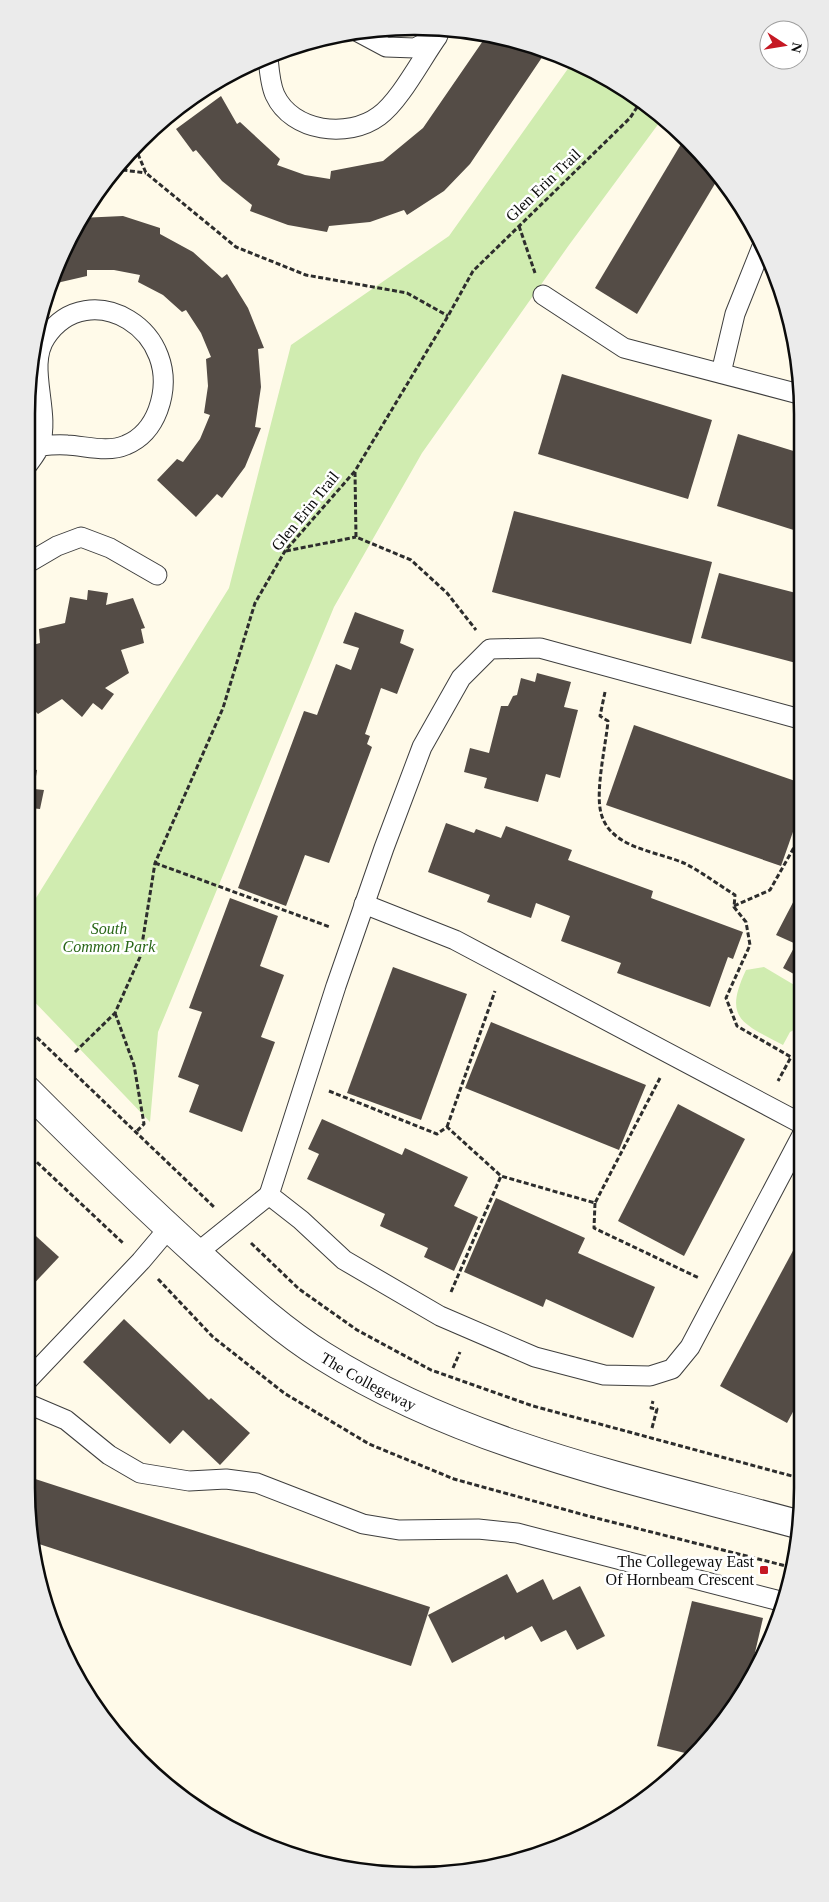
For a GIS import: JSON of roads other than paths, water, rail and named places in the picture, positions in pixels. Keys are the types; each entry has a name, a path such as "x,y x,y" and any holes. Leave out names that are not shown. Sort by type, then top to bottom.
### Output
{"street":[{"name":"The Collegeway","path":"35,1098 168,1229 257,1308 323,1356 396,1396 476,1431 551,1457 792,1523"}],"lane":[{"path":"369,38 386,46 415,48 435,36"},
{"path":"269,64 275,95 289,112 314,126 328,130 350,128 372,120 390,106 438,36"},
{"path":"721,373 735,314 759,255"},
{"path":"542,295 624,348 793,392"},
{"path":"40,350 45,338 55,326 69,316 87,311 106,312 123,316 139,326 152,340 160,357 164,376 162,400 154,422 142,437 125,446 107,450 64,444 40,446"},
{"path":"35,454 40,446 43,409 38,365"},
{"path":"35,556 81,537 110,548 157,575"},
{"path":"197,1253 269,1195 353,936 422,747 461,678 490,649 540,648 794,717"},
{"path":"364,904 455,940 794,1120"},
{"path":"269,1195 301,1220 344,1260 440,1316 535,1357 604,1375 650,1376 672,1369 690,1347 794,1150"},
{"path":"35,1373 141,1261 168,1229"},
{"path":"35,1407 66,1420 109,1455 140,1473 189,1481 226,1479 258,1483 363,1524 399,1530 478,1529 517,1533 777,1600"}],"place":[{"name":"The Collegeway East Of Hornbeam Crescent","path":"764,1570"}],"park label":[{"name":"South Common Park","path":"109,937"}]}
